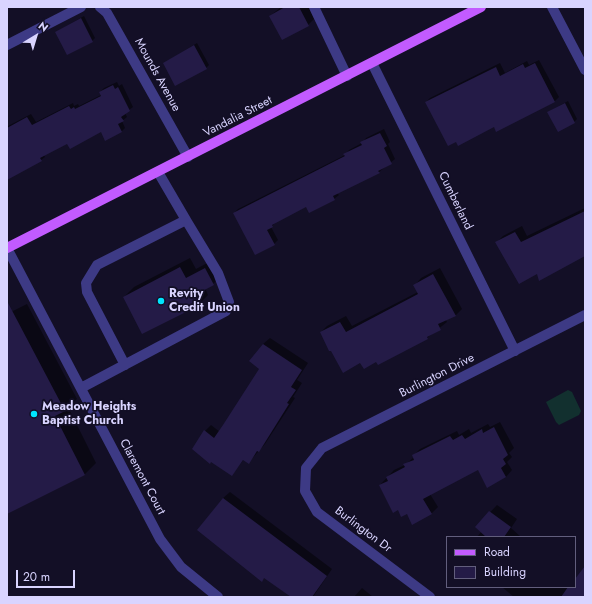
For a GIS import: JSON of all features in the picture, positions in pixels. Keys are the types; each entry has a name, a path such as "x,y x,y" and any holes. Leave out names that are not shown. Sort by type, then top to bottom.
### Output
{"main road":[{"name":"Vandalia Street","path":"7,248 481,7"}],"street":[{"path":"7,45 81,7"},
{"name":"Mounds Avenue","path":"100,7 107,12 188,157"},
{"path":"314,7 347,76"},
{"path":"552,7 585,70"},
{"name":"Cumberland","path":"372,63 515,351"},
{"path":"81,388 226,311 229,302 218,273 158,172"},
{"path":"125,365 87,292 86,283 97,265 186,220"},
{"name":"Claremont Court","path":"7,248 160,539 181,567 218,597"},
{"name":"Burlington Drive","path":"306,468 322,448 585,315"},
{"name":"Burlington Dr","path":"306,468 305,491 317,512 430,597"}],"green space":[{"path":"568,390 572,392 581,411 579,415 559,425 546,402"}],"building":[{"path":"285,7 299,7 309,26 282,40 269,16"},
{"path":"81,18 93,42 67,55 55,32"},
{"path":"194,45 207,69 175,86 163,63"},
{"path":"535,63 555,102 496,132 494,127 458,146 456,142 448,146 425,102 496,67 500,76 523,64 525,68"},
{"path":"113,85 115,89 118,87 130,111 121,117 124,121 118,124 122,132 105,141 101,132 70,149 67,144 40,158 42,161 7,180 7,128 27,117 32,125 69,106 71,109 74,107 75,109 101,96 99,92"},
{"path":"565,103 575,123 558,132 547,112"},
{"path":"380,133 387,146 384,148 392,164 378,171 380,173 333,196 335,200 309,213 306,207 272,225 273,227 267,230 275,245 255,255 233,213 345,156 343,154 362,145 360,142"},
{"path":"585,211 585,256 539,281 537,274 519,284 495,242 515,232 521,242"},
{"name":"Revity Credit Union","path":"180,267 186,278 205,268 214,285 195,295 200,305 142,334 123,297"},
{"path":"433,274 456,316 438,324 441,330 427,337 428,339 378,365 376,362 364,369 360,363 343,373 331,351 329,351 320,332 340,322 346,332 418,294 413,285"},
{"name":"Meadow Heights Baptist Church","path":"7,301 65,411 55,416 85,475 7,514"},
{"path":"263,344 302,370 291,387 296,390 287,403 289,404 259,452 257,451 249,464 243,460 232,476 211,462 210,464 192,449 204,430 214,438 223,425 259,369 249,361"},
{"path":"494,427 508,455 503,459 506,464 501,468 506,477 487,488 478,470 423,499 432,514 412,525 407,514 401,517 398,510 393,513 379,485 388,481 386,477 405,467 403,464 414,460 412,455 450,436 453,440 462,435 465,439 482,429 483,433"},
{"path":"223,498 327,576 312,597 291,597 264,578 262,582 197,530"},
{"path":"489,511 511,527 505,536 485,536 475,527"},
{"path":"585,566 585,597 561,597 567,588 576,588 576,578"}],"place":[{"name":"Revity Credit Union","path":"161,301"},
{"name":"Meadow Heights Baptist Church","path":"34,414"}]}
